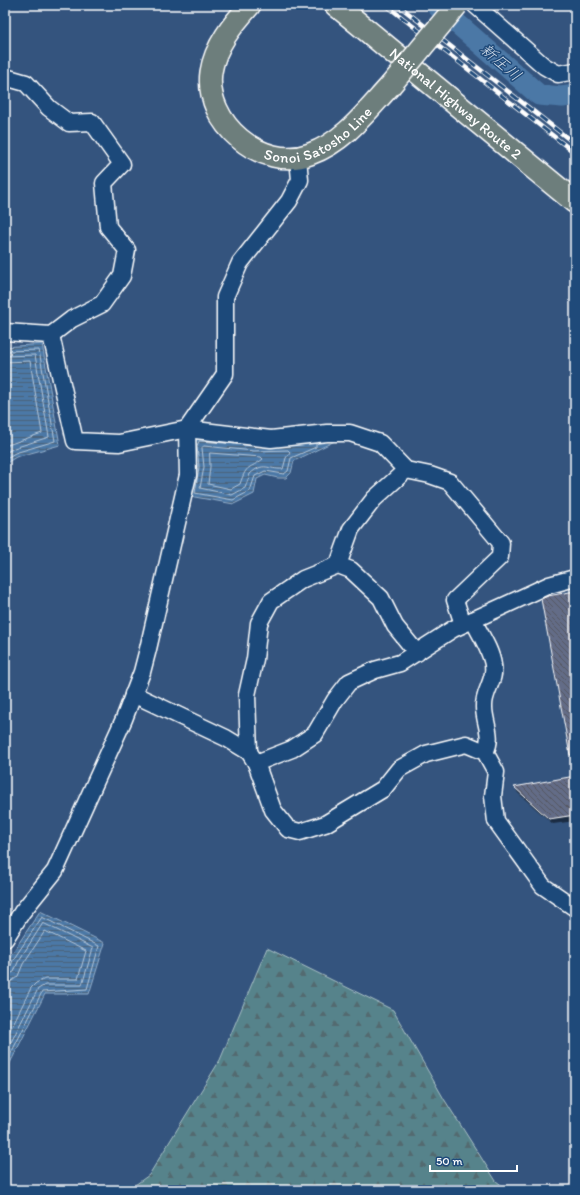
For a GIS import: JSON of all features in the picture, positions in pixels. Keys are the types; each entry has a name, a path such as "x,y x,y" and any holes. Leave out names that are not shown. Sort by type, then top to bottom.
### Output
{"highway":[{"name":"National Highway Route 2","path":"336,5 575,202"}],"main road":[{"path":"324,5 380,52 404,61"},
{"name":"Sonoi Satosho Line","path":"250,6 228,31 215,55 211,73 212,98 220,115 231,130 260,153 275,157 298,158 325,148 345,135 390,86 457,5"}],"street":[{"path":"475,5 544,66 558,74 575,71"},
{"path":"5,77 26,82 49,108 68,123 92,122 122,164 104,183 108,227 127,250 122,276 102,304 72,319 50,335 5,332"},
{"path":"5,939 22,912 54,870 124,719 148,649 188,475 187,429 225,374 225,297 240,262 289,201 300,180 298,158"},
{"path":"50,335 75,441 119,444 187,429 271,439 327,433 350,433 380,443 406,470 430,474 450,482 501,543 500,557 455,600 468,622 487,647 493,665 493,677 487,691 484,706 490,744 485,752"},
{"path":"338,565 351,529 374,499 406,470"},
{"path":"417,653 395,626 381,598 352,570 338,565 303,579 271,601 259,623 255,658 248,695 252,758 273,810 288,828 300,832 325,824 383,789 399,769 426,754 466,744 485,752 496,772 493,796 496,820 543,886 575,908"},
{"path":"252,758 292,749 315,734 335,700 349,682 375,670 400,663 468,622 549,585 575,578"},
{"path":"133,694 226,738 252,758"}],"green space":[{"path":"267,948 393,1010 444,1099 496,1181 508,1190 128,1190 149,1175 220,1060"}],"water":[{"path":"42,344 60,445 16,457 5,464 5,347"},
{"path":"197,436 327,437 335,441 294,461 291,473 286,478 265,475 257,479 254,494 234,504 189,496 193,445"},
{"path":"40,911 105,943 89,994 45,994 6,1071 5,973 9,958"}],"building":[{"path":"575,591 575,755 570,755 541,599 548,596"},
{"path":"575,776 575,815 549,819 514,787"}],"waterway":[{"name":"新圧川","path":"436,5 539,95 562,97 575,95"}],"railway":[{"path":"386,5 575,153"},
{"path":"398,5 575,144"}]}
